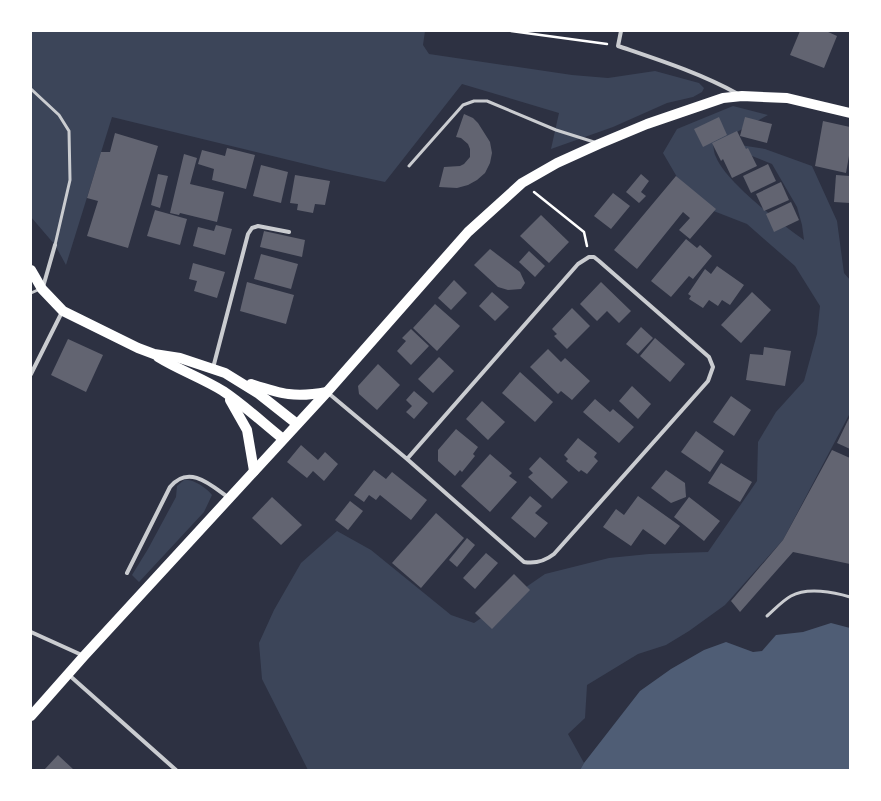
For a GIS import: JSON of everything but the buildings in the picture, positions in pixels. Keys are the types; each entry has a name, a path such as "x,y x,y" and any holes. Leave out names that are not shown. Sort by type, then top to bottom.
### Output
{"main road":[{"path":"31,716 84,656 327,392 468,232 522,183 557,163 599,144 647,124 723,98 742,96 787,98 850,113"},
{"path":"31,270 42,288 62,311 154,354 176,368 198,377 224,392 283,439"},
{"path":"154,354 180,358 213,368 238,380 288,396 306,396 327,392"},
{"path":"238,380 259,394 296,424"},
{"path":"224,392 235,406 247,430 254,471"}],"street":[{"path":"621,31 618,46 688,70 715,81 742,96"},
{"path":"213,368 248,234 252,228 258,226 289,232"},
{"path":"42,288 55,245"},
{"path":"327,392 407,459 524,562 538,562 548,559 554,554 708,381 713,367 709,358 599,261 594,257 589,257 578,264 407,459"},
{"path":"31,374 62,311"},
{"path":"127,573 170,487 176,480 186,476 197,477 229,498"},
{"path":"31,632 84,656"},
{"path":"68,674 176,770"}],"lane":[{"path":"31,89 59,115 68,132 70,180 55,245"},
{"path":"409,166 463,105 474,101 487,101 561,132 599,144"},
{"path":"31,293 42,288"},
{"path":"767,616 792,595 806,592 824,592 850,597"}],"path":[{"path":"511,31 618,46"},
{"path":"522,183 561,212 584,232 589,257"}],"shaded area":[{"path":"31,31 425,31 423,45 429,54 572,75 608,78 655,71 699,83 704,88 702,92 693,97 667,103 613,127 551,149 559,113 462,84 385,182 112,117 66,265 55,245 31,217"},
{"path":"733,106 768,115 713,145 715,156 722,167 731,179 755,202 804,240 797,207 772,164 742,152 740,145 765,149 812,166 837,221 844,273 850,280 850,413 783,540 725,605 689,631 666,645 638,654 587,685 585,718 568,734 584,763 580,770 308,770 262,679 259,643 274,610 301,563 337,531 371,550 451,615 474,623 545,574 609,558 649,554 708,552 757,481 758,442 776,412 804,381 817,334 820,306 795,266 747,224 711,210 677,177 663,153 677,129"},
{"path":"184,480 199,484 207,489 212,495 204,512 139,582 132,575 176,497 177,486"},
{"path":"831,623 850,628 850,770 580,770 640,691 671,669 704,650 726,642 753,652 762,651 776,635 803,632"}]}
